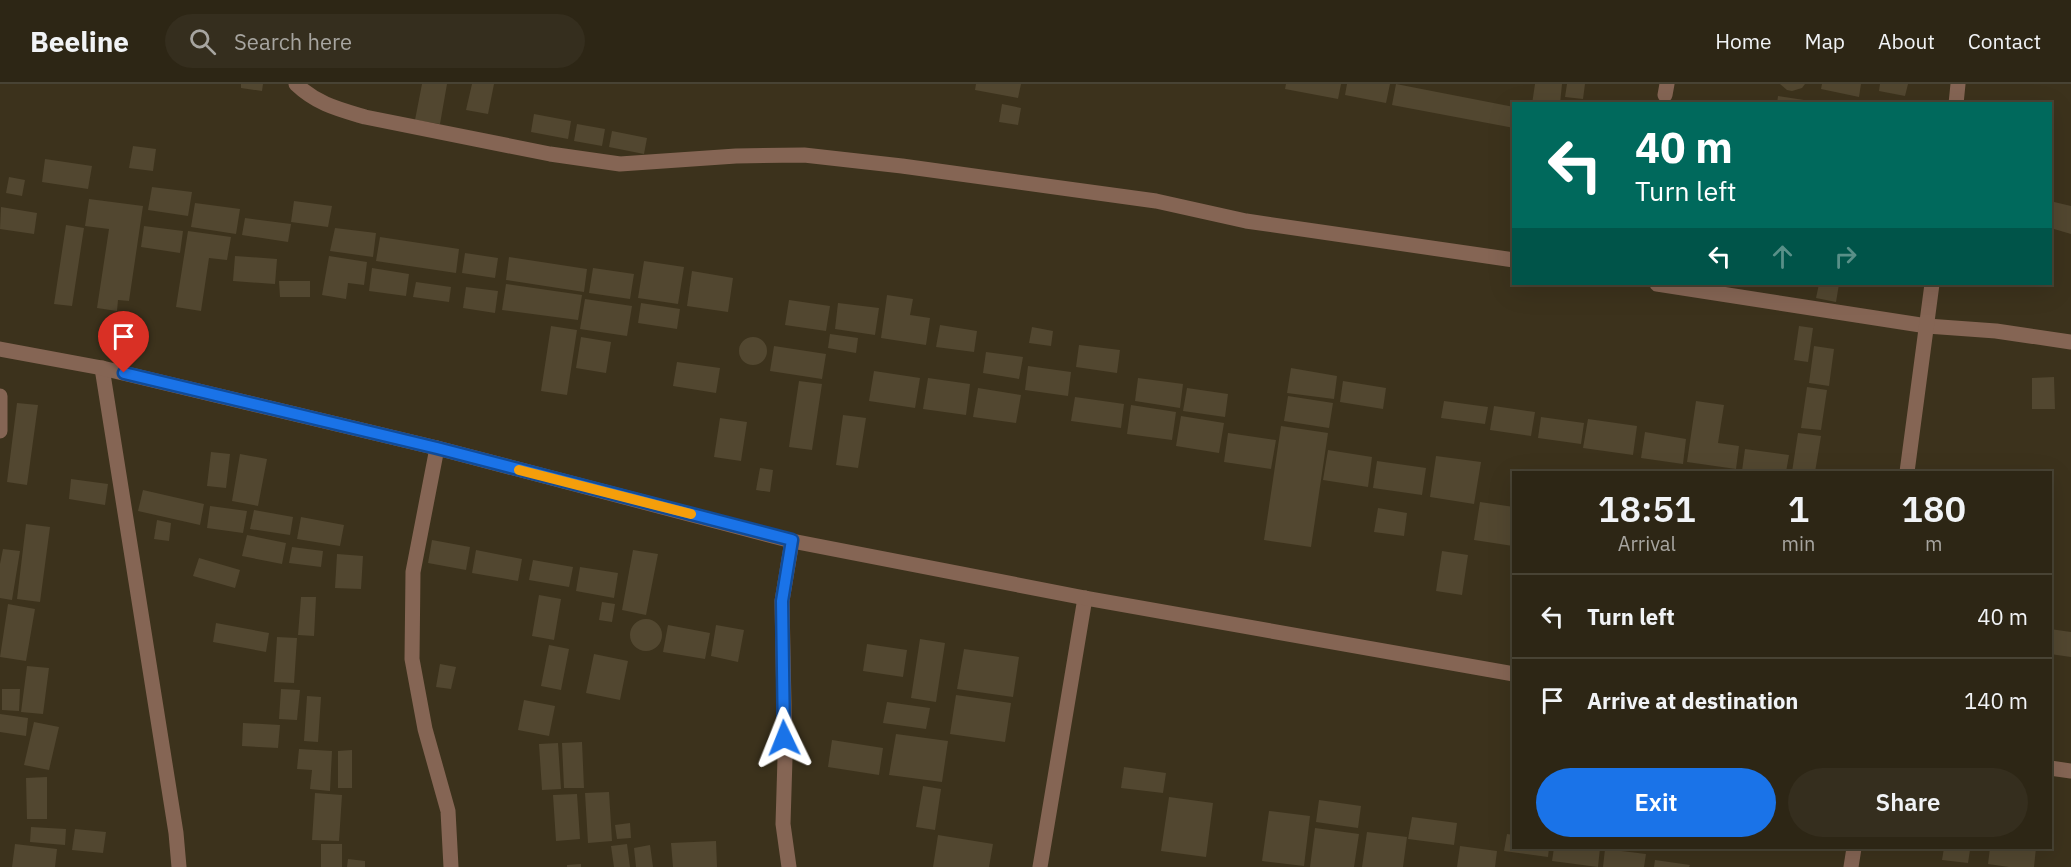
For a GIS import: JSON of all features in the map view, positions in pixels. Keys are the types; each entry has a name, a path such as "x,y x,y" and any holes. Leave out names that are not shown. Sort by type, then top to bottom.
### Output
{"street":[{"path":"296,84 310,97 364,117 561,156 620,164 736,156 804,155 1156,201 1246,221 1512,260"},
{"path":"1956,102 1958,84"},
{"path":"1663,285 1927,326 1996,331 2071,342"},
{"path":"1906,471 1932,285"},
{"path":"0,349 102,368 437,448 792,540 1084,598 1512,674"},
{"path":"102,368 176,833 179,867"},
{"path":"0,396 0,431"},
{"path":"437,448 413,572 412,659 425,729 448,811 451,867"},
{"path":"789,867 783,824 782,601 792,540"},
{"path":"1040,867 1084,598"},
{"path":"2052,768 2071,771"},
{"path":"1851,867 1854,849"}],"building":[{"path":"241,84 263,84 262,91 241,88"},
{"path":"422,84 447,84 440,124 415,120"},
{"path":"472,84 494,84 488,114 466,110"},
{"path":"976,84 1021,84 1018,98 975,90"},
{"path":"1286,84 1341,84 1338,99 1285,89"},
{"path":"1347,84 1390,84 1386,103 1345,95"},
{"path":"1396,84 1512,107 1512,128 1392,105"},
{"path":"1535,84 1562,84 1560,102 1532,102"},
{"path":"1567,84 1585,84 1583,99 1565,97"},
{"path":"1780,84 1805,84 1802,88 1792,91"},
{"path":"1822,84 1861,84 1859,97 1821,89"},
{"path":"1880,84 1908,84 1905,96 1879,91"},
{"path":"1778,96 1804,100 1804,102 1777,102"},
{"path":"1002,104 1021,108 1018,125 999,122"},
{"path":"534,114 571,121 568,139 531,132"},
{"path":"577,124 605,129 602,146 574,141"},
{"path":"612,131 647,138 644,154 609,147"},
{"path":"133,146 156,149 153,171 129,168"},
{"path":"45,159 92,166 88,189 42,182"},
{"path":"9,177 25,180 22,196 6,193"},
{"path":"152,187 192,192 188,216 148,210"},
{"path":"89,199 143,206 129,301 118,300 117,311 97,308 109,229 85,226"},
{"path":"294,201 332,206 328,227 291,222"},
{"path":"2052,201 2071,206 2071,234 2054,229 2052,234"},
{"path":"195,203 240,209 236,234 191,227"},
{"path":"1,207 37,213 34,234 0,229"},
{"path":"245,218 291,224 288,242 242,235"},
{"path":"66,225 84,228 72,306 54,304"},
{"path":"144,226 183,231 180,253 141,247"},
{"path":"335,228 376,233 373,257 330,251"},
{"path":"188,231 231,237 227,260 209,258 201,311 176,307"},
{"path":"380,237 459,249 456,273 376,261"},
{"path":"465,253 498,258 495,278 462,273"},
{"path":"235,256 277,259 275,284 233,281"},
{"path":"329,256 367,262 364,285 348,283 346,299 322,295"},
{"path":"509,257 587,269 584,292 506,280"},
{"path":"644,261 684,267 678,304 638,298"},
{"path":"372,268 409,274 406,296 369,291"},
{"path":"593,268 634,274 630,299 589,293"},
{"path":"692,271 733,278 728,312 687,306"},
{"path":"279,281 310,281 310,297 280,297"},
{"path":"416,282 451,287 449,302 413,297"},
{"path":"506,284 582,295 578,320 502,310"},
{"path":"1819,285 1839,285 1836,302 1816,298"},
{"path":"466,287 498,291 495,313 463,308"},
{"path":"887,295 913,299 910,315 930,318 926,345 881,338"},
{"path":"585,299 632,306 627,336 580,329"},
{"path":"789,300 830,306 826,331 785,325"},
{"path":"641,303 680,309 677,329 638,323"},
{"path":"838,303 879,308 875,335 835,329"},
{"path":"940,325 977,331 974,352 936,347"},
{"path":"551,326 577,330 567,395 541,391"},
{"path":"1799,326 1813,328 1808,362 1794,360"},
{"path":"1032,327 1053,331 1051,346 1029,343"},
{"path":"830,334 858,338 856,353 828,348"},
{"path":"581,337 611,342 606,373 576,368"},
{"path":"753,337 763,341 767,351 763,361 753,365 743,361 739,351 743,341"},
{"path":"1079,345 1120,350 1117,373 1076,367"},
{"path":"774,346 826,354 822,379 770,371"},
{"path":"1814,346 1834,349 1829,386 1809,383"},
{"path":"986,352 1023,357 1019,379 983,373"},
{"path":"677,362 720,368 716,393 673,386"},
{"path":"1028,366 1071,372 1068,396 1025,390"},
{"path":"1291,368 1337,376 1334,399 1287,393"},
{"path":"874,371 920,378 915,408 869,401"},
{"path":"2054,377 2055,409 2032,409 2032,378"},
{"path":"928,378 970,384 966,415 923,409"},
{"path":"1138,378 1183,384 1180,408 1135,401"},
{"path":"799,381 822,384 812,450 789,447"},
{"path":"1343,381 1386,388 1383,409 1340,402"},
{"path":"1807,387 1827,390 1821,430 1801,428"},
{"path":"978,388 1021,395 1016,423 973,417"},
{"path":"1187,388 1228,394 1225,417 1183,411"},
{"path":"1288,396 1333,403 1329,428 1284,421"},
{"path":"1075,397 1124,404 1121,428 1071,421"},
{"path":"1444,401 1488,407 1485,424 1441,418"},
{"path":"1696,401 1724,405 1718,443 1739,446 1736,469 1687,462"},
{"path":"17,403 38,405 27,485 7,482"},
{"path":"1131,405 1176,412 1172,440 1127,434"},
{"path":"1494,406 1535,412 1531,436 1490,430"},
{"path":"843,415 866,418 858,468 836,465"},
{"path":"1181,416 1224,423 1219,453 1176,446"},
{"path":"1541,417 1584,423 1581,444 1538,438"},
{"path":"720,418 747,422 741,461 714,457"},
{"path":"1588,419 1637,426 1633,455 1583,448"},
{"path":"1281,426 1328,433 1311,547 1264,540"},
{"path":"1645,432 1686,439 1683,464 1641,458"},
{"path":"1228,433 1276,440 1271,469 1224,462"},
{"path":"1798,433 1821,436 1815,471 1792,471"},
{"path":"1745,449 1789,455 1786,471 1742,471"},
{"path":"1328,450 1372,457 1368,487 1323,480"},
{"path":"211,452 230,454 226,488 207,486"},
{"path":"240,454 267,459 258,506 232,501"},
{"path":"1436,456 1481,462 1474,504 1430,497"},
{"path":"1377,461 1426,468 1422,495 1373,488"},
{"path":"760,468 773,470 770,492 756,490"},
{"path":"71,479 108,484 105,505 69,499"},
{"path":"143,490 204,504 200,525 138,511"},
{"path":"1480,502 1512,507 1512,546 1474,540"},
{"path":"210,506 247,511 243,533 207,528"},
{"path":"1378,508 1407,513 1404,536 1374,532"},
{"path":"254,510 293,517 290,535 250,529"},
{"path":"301,517 344,525 340,546 297,539"},
{"path":"157,520 171,523 169,541 154,539"},
{"path":"26,524 50,527 40,602 17,599"},
{"path":"247,535 286,543 282,564 242,556"},
{"path":"432,540 470,547 466,570 428,563"},
{"path":"292,547 323,551 321,567 289,563"},
{"path":"3,549 20,551 12,600 0,598 0,564"},
{"path":"476,550 522,559 518,581 472,573"},
{"path":"633,550 658,554 646,615 622,610"},
{"path":"1442,551 1468,555 1462,595 1436,591"},
{"path":"337,554 363,556 361,589 335,588"},
{"path":"199,558 240,570 235,588 193,576"},
{"path":"533,560 573,567 569,587 529,580"},
{"path":"580,567 618,573 614,598 576,591"},
{"path":"539,595 561,599 554,640 532,636"},
{"path":"301,597 316,597 314,636 298,635"},
{"path":"602,602 615,604 612,622 599,620"},
{"path":"8,604 35,609 26,661 0,657"},
{"path":"646,619 657,624 662,635 657,646 646,651 635,646 630,635 635,624"},
{"path":"216,623 269,633 266,652 213,642"},
{"path":"668,625 710,633 705,659 663,652"},
{"path":"716,625 744,630 738,662 711,656"},
{"path":"2052,629 2071,632 2071,657 2052,654"},
{"path":"277,637 297,638 294,683 274,682"},
{"path":"920,639 945,643 936,702 911,698"},
{"path":"867,644 907,650 903,677 863,671"},
{"path":"549,645 569,649 561,690 541,686"},
{"path":"964,649 1019,657 1013,697 957,689"},
{"path":"594,654 628,661 620,700 586,693"},
{"path":"440,664 456,667 451,689 436,687"},
{"path":"27,666 49,668 43,714 21,712"},
{"path":"2,689 20,689 19,711 2,710"},
{"path":"281,689 300,690 297,720 279,719"},
{"path":"956,695 1011,703 1005,742 950,734"},
{"path":"307,696 321,697 318,742 304,741"},
{"path":"524,700 555,706 549,736 518,730"},
{"path":"887,702 930,708 926,729 883,723"},
{"path":"0,714 28,718 26,736 0,732"},
{"path":"34,722 59,727 49,770 24,765"},
{"path":"243,723 280,725 278,748 242,746"},
{"path":"896,734 948,741 942,782 889,775"},
{"path":"832,740 883,748 879,775 828,767"},
{"path":"582,742 584,788 564,788 562,743"},
{"path":"558,743 561,789 542,790 539,744"},
{"path":"299,749 332,751 330,791 310,789 312,770 297,769"},
{"path":"352,750 352,788 338,788 338,751"},
{"path":"1124,767 1166,773 1163,793 1121,788"},
{"path":"47,777 47,819 27,819 26,778"},
{"path":"923,786 941,789 935,830 916,827"},
{"path":"609,792 612,841 588,843 585,793"},
{"path":"315,793 342,795 339,841 312,840"},
{"path":"577,794 580,839 556,841 553,795"},
{"path":"1169,797 1213,803 1206,857 1161,851"},
{"path":"1319,800 1361,806 1358,828 1316,822"},
{"path":"1269,811 1310,816 1304,866 1262,861"},
{"path":"1412,817 1457,823 1454,845 1408,839"},
{"path":"630,823 631,838 617,839 615,825"},
{"path":"31,827 66,829 65,845 30,842"},
{"path":"1315,828 1359,834 1354,867 1310,867"},
{"path":"75,829 106,832 103,853 72,850"},
{"path":"1367,832 1407,837 1403,867 1362,867"},
{"path":"1507,834 1512,835 1512,849 1549,849 1548,857 1504,851"},
{"path":"938,835 993,844 989,867 933,867"},
{"path":"716,841 717,867 673,867 671,843"},
{"path":"15,844 57,849 55,867 12,867"},
{"path":"321,844 342,844 342,867 321,867"},
{"path":"627,844 630,867 614,867 611,846"},
{"path":"650,845 653,867 636,867 634,848"},
{"path":"1460,846 1497,851 1495,867 1457,867"},
{"path":"1554,849 1600,849 1598,867 1552,861"},
{"path":"1605,849 1646,854 1644,867 1603,867"},
{"path":"1944,849 1970,850 1968,863 1942,860"},
{"path":"1990,849 2036,849 2034,867 1988,864"},
{"path":"348,859 365,861 365,867 347,867"},
{"path":"1655,860 1690,865 1689,867 1654,867"},
{"path":"581,864 581,867 567,867 567,865"}],"slow traffic":[{"path":"519,470 691,514"}],"route":[{"path":"124,373 437,448 792,540 782,601 784,738"}]}
